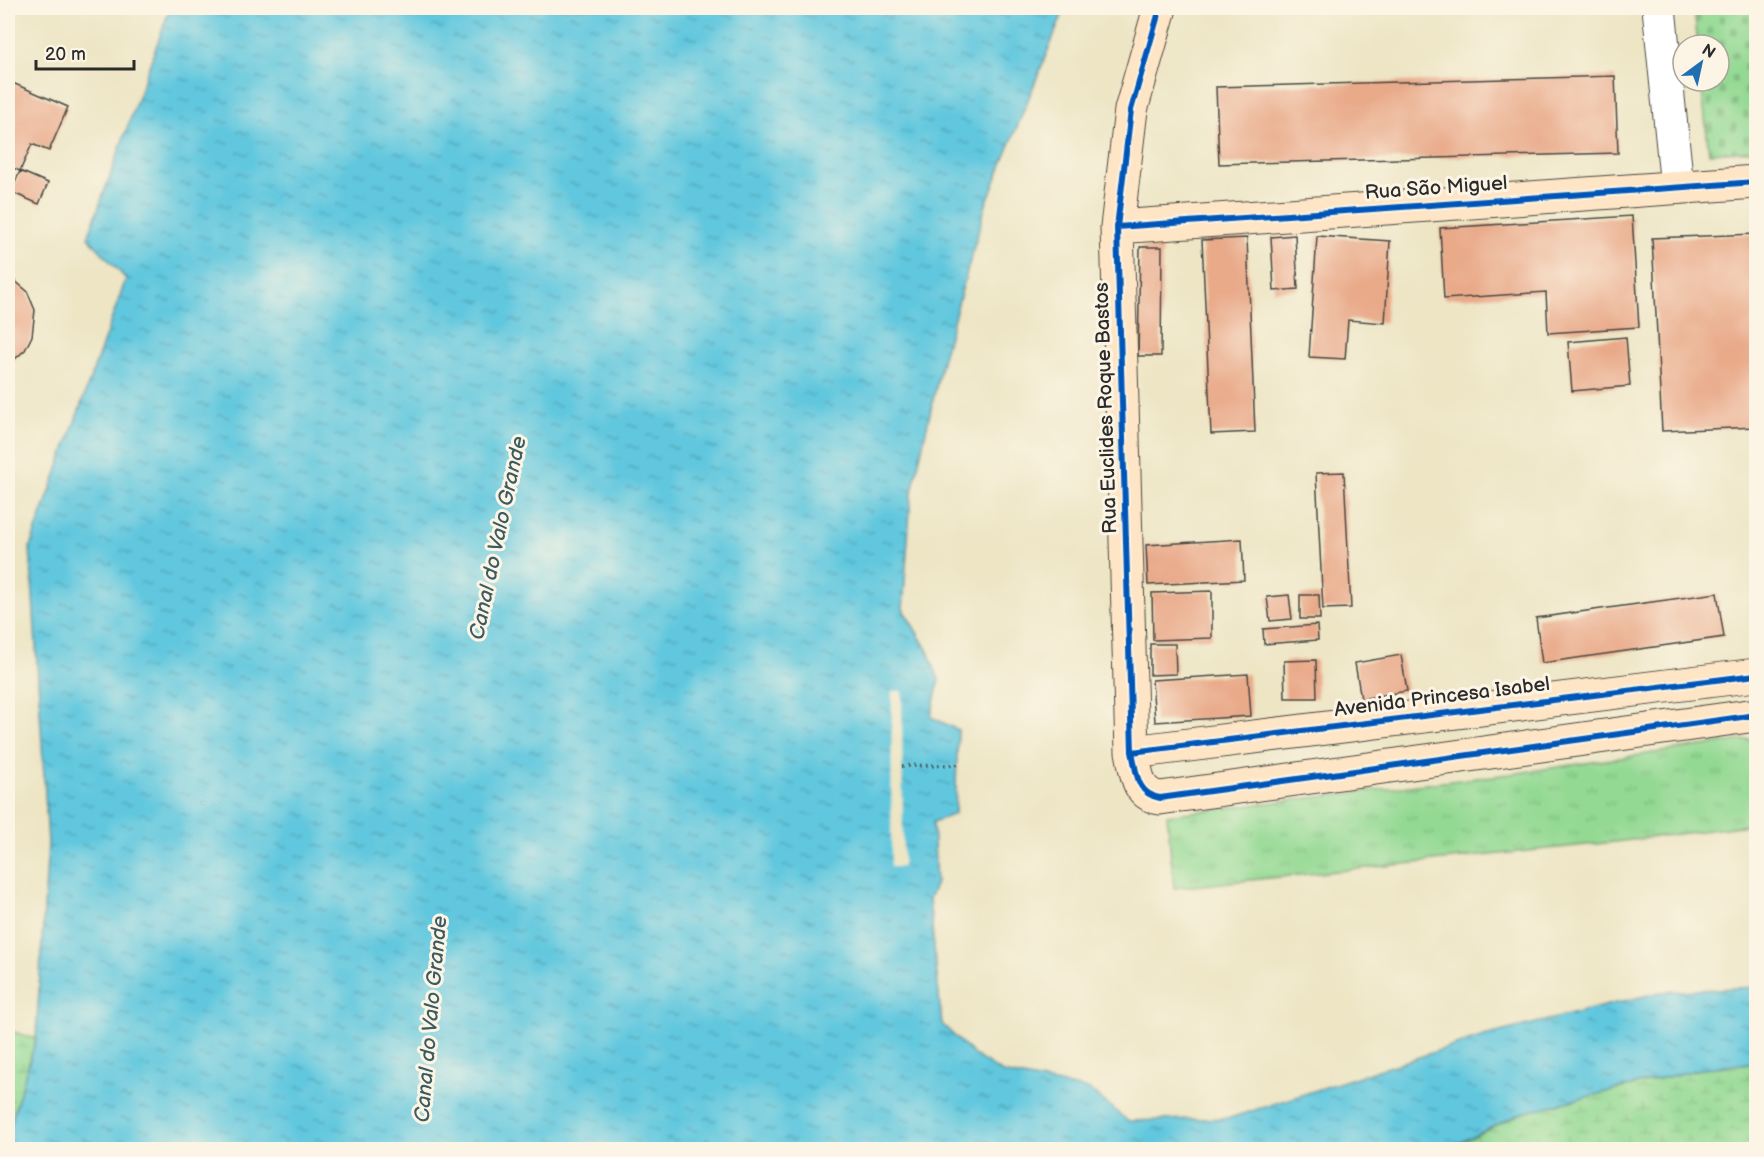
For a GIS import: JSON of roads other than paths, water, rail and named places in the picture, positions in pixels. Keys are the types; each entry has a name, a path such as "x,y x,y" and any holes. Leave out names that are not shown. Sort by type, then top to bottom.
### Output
{"main road":[{"name":"Rua Euclides Roque Bastos","path":"1160,8 1131,110 1117,227 1132,752 1140,789 1149,796 1160,798 1756,715"},
{"name":"Rua São Miguel","path":"1117,227 1756,182"},
{"name":"Avenida Princesa Isabel","path":"1132,752 1756,675"}],"street":[{"path":"1659,8 1677,187"}],"water":[{"name":"Canal do Valo Grande","path":"170,8 1065,8 986,204 943,357 911,496 903,609 928,651 939,680 931,717 958,730 955,814 933,822 936,883 929,899 942,1024 974,1055 1002,1073 1090,1090 1128,1121 1230,1118 1484,1036 1660,992 1756,987 1756,1062 1695,1070 1522,1113 1446,1149 8,1150 8,1133 36,1039 48,843 30,547 126,279 88,237"}]}
